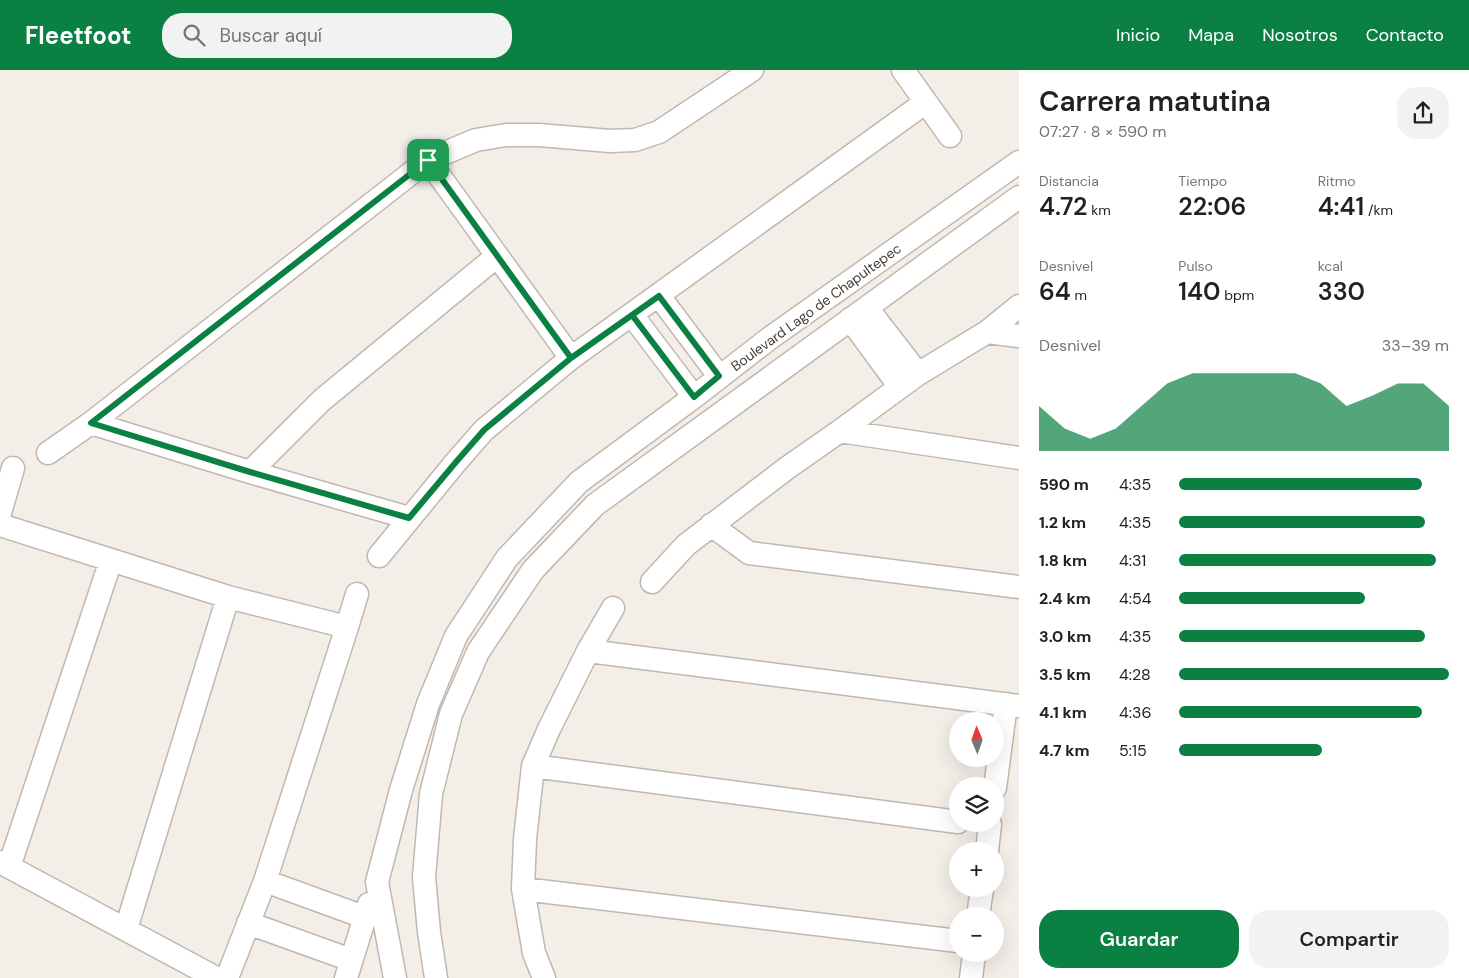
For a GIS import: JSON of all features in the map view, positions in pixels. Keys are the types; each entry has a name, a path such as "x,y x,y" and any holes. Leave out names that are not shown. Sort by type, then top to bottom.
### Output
{"street":[{"path":"48,453 91,423 428,160 476,140 506,135 539,135 610,141 635,140 659,132 752,70"},
{"path":"903,70 950,136"},
{"path":"379,556 484,430 571,358 926,102"},
{"path":"428,160 571,358"},
{"name":"Boulevard Lago de Chapultepec","path":"395,978 377,882 401,790 428,704 456,636 507,558 580,482 770,338 1019,162"},
{"path":"436,978 429,932 424,877 431,794 451,714 478,652 532,570 595,505 1019,197"},
{"path":"250,472 322,400 498,256"},
{"path":"659,296 719,376"},
{"path":"652,582 686,545 711,525 918,374 987,332 1019,306"},
{"path":"859,314 918,374"},
{"path":"859,314 900,387"},
{"path":"632,315 694,397"},
{"path":"987,332 1019,336"},
{"path":"770,338 789,364"},
{"path":"91,423 409,518"},
{"path":"840,432 1019,458"},
{"path":"0,513 13,468"},
{"path":"0,525 228,597 346,627"},
{"path":"711,525 749,554 1019,587"},
{"path":"110,560 4,864 216,978"},
{"path":"227,978 265,881 357,594"},
{"path":"126,929 228,597"},
{"path":"544,978 534,952 523,889 525,839 533,766 549,729 588,651 613,608"},
{"path":"588,651 1013,705 997,777"},
{"path":"533,766 949,821"},
{"path":"265,881 364,917"},
{"path":"248,923 348,969 377,882"},
{"path":"523,889 949,940"},
{"path":"971,978 973,962"}],"route":[{"path":"428,160 91,423 409,518 484,430 571,358 659,296 719,376 694,397 632,315 571,358 428,160"}]}
